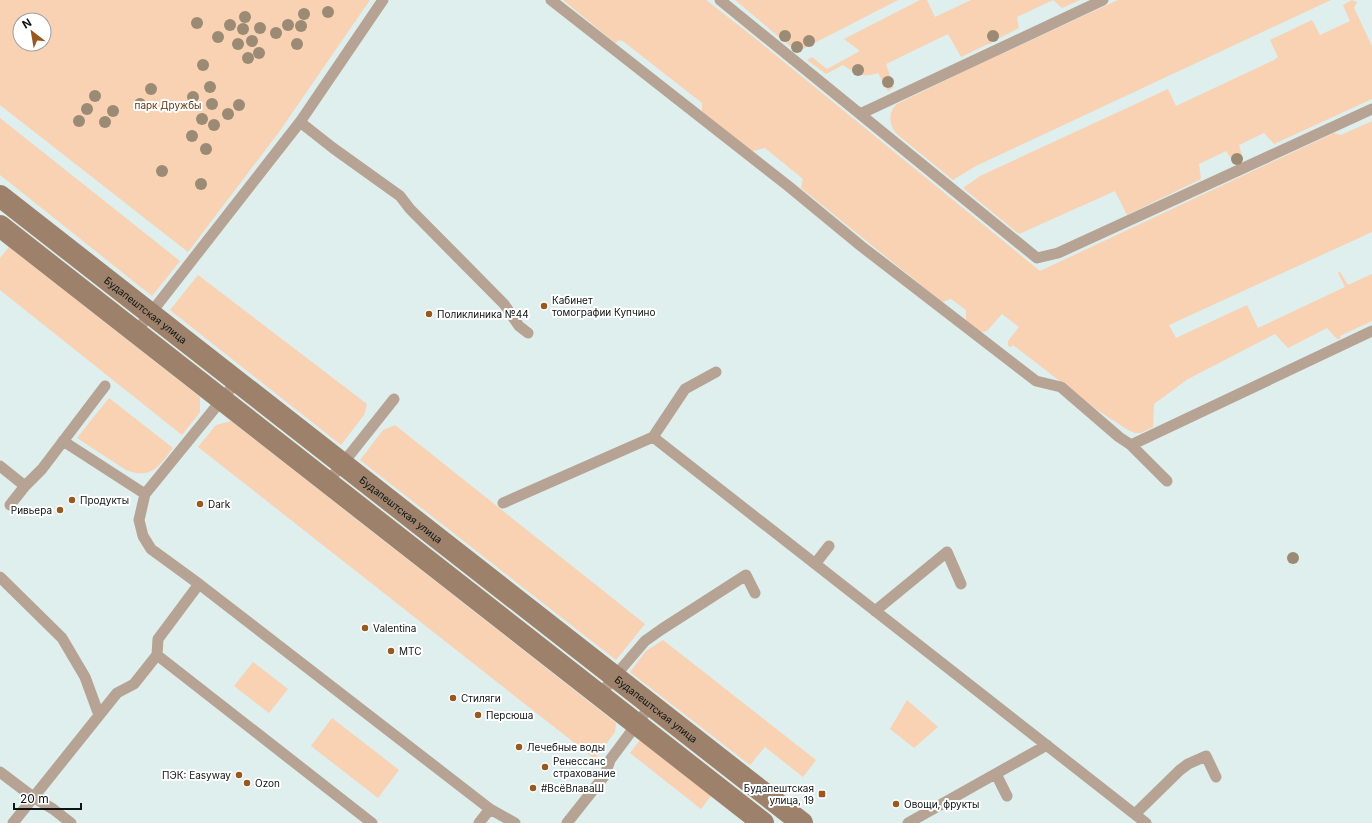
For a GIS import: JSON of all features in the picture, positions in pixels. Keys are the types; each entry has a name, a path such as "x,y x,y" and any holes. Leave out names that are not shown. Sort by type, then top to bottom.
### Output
{"street":[{"name":"Будапештская улица","path":"0,196 802,823"},
{"path":"0,226 763,823"}],"lane":[{"path":"136,332 300,122 383,0"},
{"path":"551,0 787,185 867,251 1036,381 1061,387 1119,437 1131,445 1167,481"},
{"path":"720,0 1037,258 1058,253 1372,109"},
{"path":"860,114 1103,0"},
{"path":"300,122 333,148 400,196 410,209 504,304 519,326 528,334"},
{"path":"1131,445 1372,331"},
{"path":"503,502 653,437 685,389 716,372"},
{"path":"237,381 145,494 139,520 143,536 151,549 199,584 490,809 514,823"},
{"path":"10,505 25,486 42,469 105,386"},
{"path":"328,482 394,399"},
{"path":"653,437 1146,823"},
{"path":"63,441 145,494"},
{"path":"0,466 25,486"},
{"path":"815,564 829,546"},
{"path":"875,611 947,552 962,584"},
{"path":"600,695 645,641 662,629 746,575 756,593"},
{"path":"0,576 62,638 85,677 99,714"},
{"path":"13,823 117,693 134,684 157,655 158,640 199,584"},
{"path":"157,655 372,823"},
{"path":"567,823 605,775 610,760 651,705"},
{"path":"908,823 1047,745"},
{"path":"1135,814 1188,764 1206,756 1216,776"},
{"path":"0,772 71,823"},
{"path":"996,774 1007,796"},
{"path":"478,823 490,809"}],"green space":[{"name":"парк Дружбы","path":"0,0 370,0 279,132 188,252 0,105"},
{"path":"563,0 706,0 1040,271 1334,133 1341,135 1372,121 1372,232 1169,325 1176,338 1247,305 1258,328 1345,287 1338,273 1339,272 1348,285 1372,274 1372,321 1340,336 1341,338 1337,339 1327,328 1288,348 1275,334 1188,379 1154,404 1153,427 1141,433 1135,433 1096,409 1013,345 1011,347 1008,346 1008,341 1019,327 1002,314 986,331 983,332 973,328 966,322 966,310 951,299 942,302 801,188 803,179 765,148 750,152 702,111 702,103 624,42 620,40 615,43"},
{"path":"735,0 898,0 797,52"},
{"path":"920,0 927,0 935,17 971,0 1053,0 1017,17 1019,28 992,42 991,44 961,57 948,34 886,64 894,87 888,91 878,73 863,75 852,71 843,65 826,74 807,60 812,57 827,69 860,51 844,39"},
{"path":"1053,0 1080,0 1062,8"},
{"path":"1118,0 1331,0 976,166 953,180 898,135 893,128 890,120 892,111 897,104"},
{"path":"1352,0 1357,2 1354,8 1372,46 1372,99 1274,144 1264,133 1239,145 1243,159 1234,163 1226,151 1199,164 1201,179 1127,215 1115,191 1019,234 963,188 980,176 1168,89 1176,106 1274,60 1278,57 1270,40 1312,20 1320,35 1350,21 1343,5"},
{"path":"0,118 180,261 152,296 0,175"},
{"path":"9,247 200,397 200,412 182,435 0,290 0,258"},
{"path":"198,275 367,404 364,415 341,445 170,310"},
{"path":"109,398 173,448 154,470 135,473 126,470 77,438"},
{"path":"231,421 616,723 615,732 595,759 198,447 216,425"},
{"path":"395,425 645,624 616,660 360,460 383,430"},
{"path":"663,640 816,760 803,777 765,747 750,765 630,672 646,651"},
{"path":"253,662 288,689 269,713 234,686"},
{"path":"907,700 938,727 914,748 890,729"},
{"path":"332,718 399,770 378,798 311,746"},
{"path":"640,740 711,796 701,809 630,753"}],"place":[{"name":"Кабинет томографии Купчино","path":"544,306"},
{"name":"Поликлиника №44","path":"429,314"},
{"name":"Продукты","path":"72,500"},
{"name":"Dark","path":"200,504"},
{"name":"Ривьера","path":"60,510"},
{"name":"Valentina","path":"365,628"},
{"name":"МТС","path":"391,651"},
{"name":"Стиляги","path":"453,698"},
{"name":"Персюша","path":"478,715"},
{"name":"Лечебные воды","path":"519,747"},
{"name":"Ренессанс страхование","path":"545,767"},
{"name":"ПЭК: Easyway","path":"239,775"},
{"name":"Ozon","path":"247,783"},
{"name":"#ВсёВлаваШ","path":"533,788"},
{"name":"Будапештская улица, 19","path":"822,794"},
{"name":"Овощи, фрукты","path":"896,804"}]}
